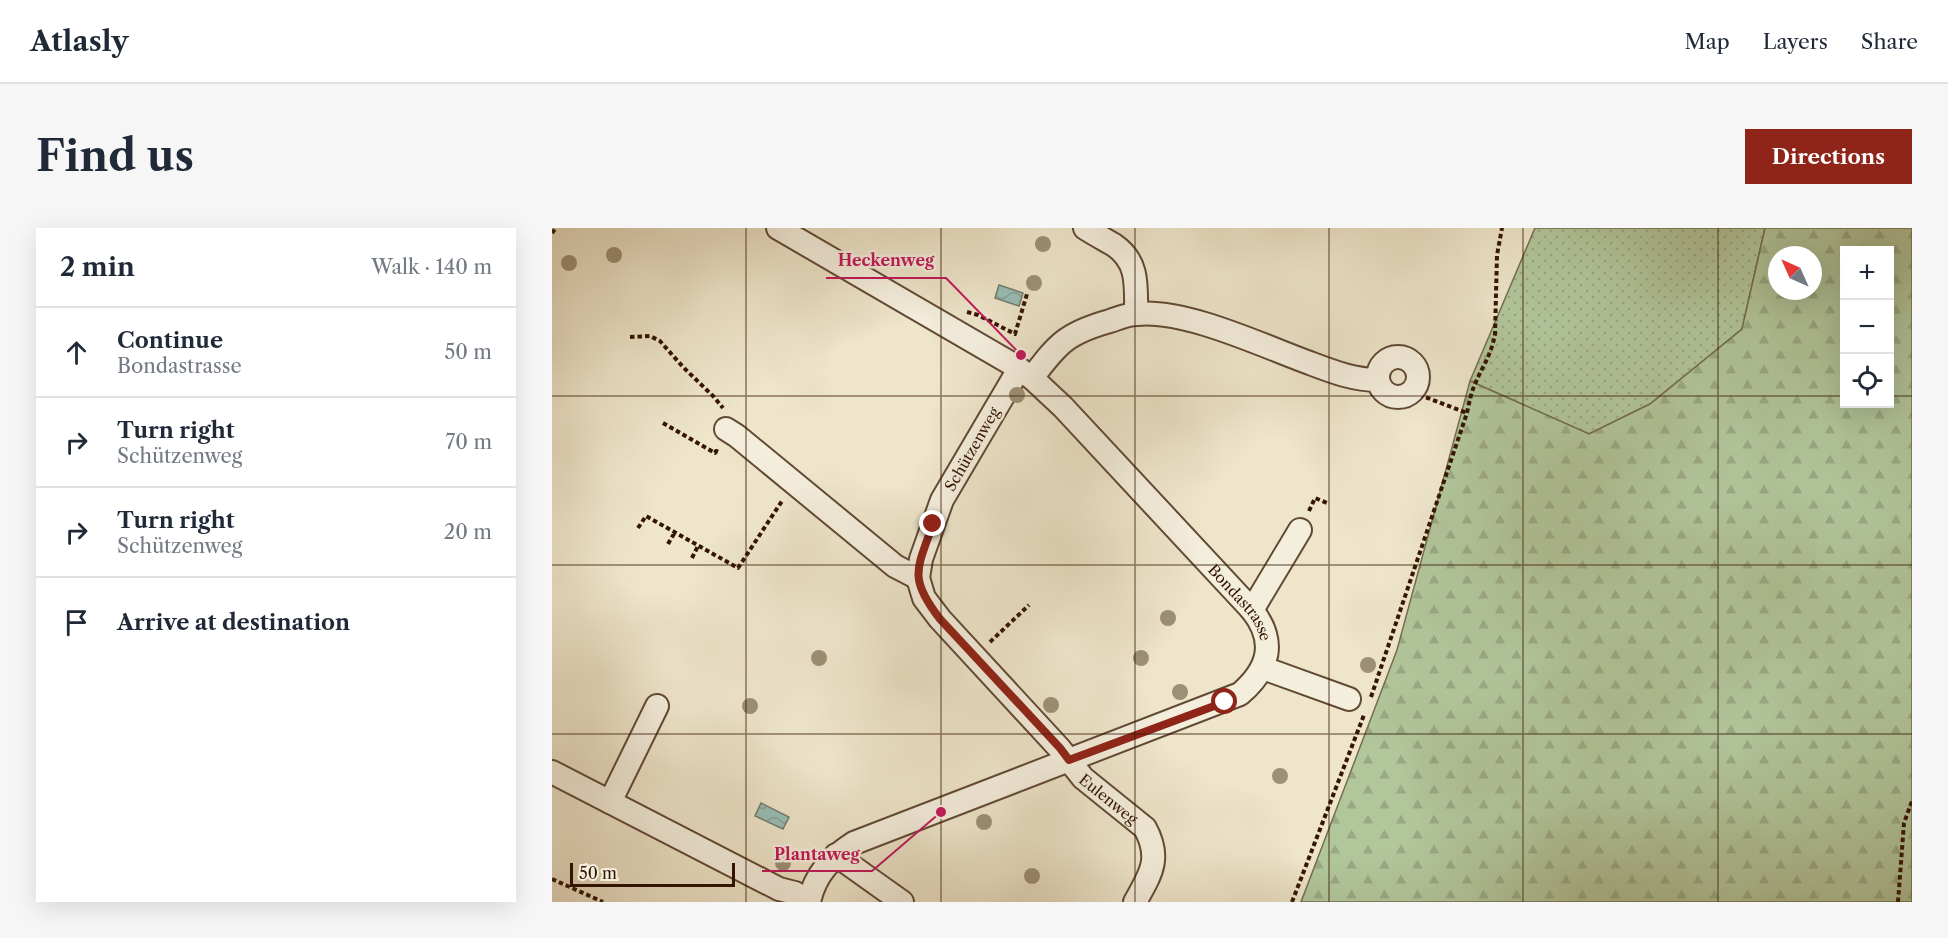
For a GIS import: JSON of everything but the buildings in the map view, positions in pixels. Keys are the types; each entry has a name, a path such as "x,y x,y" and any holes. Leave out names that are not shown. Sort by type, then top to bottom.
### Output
{"street":[{"name":"Bondastrasse","path":"778,228 1026,374 1063,407 1252,610 1262,622 1267,637 1267,652 1263,668 1240,694 1225,702 870,837 836,855 822,870 809,901"},
{"path":"1085,228 1113,245 1130,260 1137,282 1136,314 1184,317 1332,371 1358,379 1378,380"},
{"name":"Schützenweg","path":"918,578 921,559 942,500 1026,374 1062,341 1076,332 1136,314"},
{"path":"1394,357 1402,357 1414,364 1419,379 1412,392 1398,398 1391,396 1380,387 1378,380 1381,365 1394,357"},
{"path":"726,429 895,566 918,578 924,598 940,619 1069,760"},
{"path":"1252,610 1300,530"},
{"path":"1263,668 1349,699"},
{"path":"610,801 657,706"},
{"name":"Eulenweg","path":"1069,760 1083,778 1140,824 1151,839 1155,853 1153,867 1135,902"},
{"path":"552,772 779,889 795,893 809,901"},
{"path":"836,855 902,902"}],"path":[{"path":"552,233 556,228"},
{"path":"1292,902 1368,706 1467,413 1473,388 1490,356 1495,334 1497,255 1502,228"},
{"path":"959,316 973,313 1015,334 1027,294"},
{"path":"630,337 650,336 660,341 722,407 726,429"},
{"path":"1412,392 1467,413"},
{"path":"663,423 715,453 716,451 724,454"},
{"path":"638,528 645,516 738,568 782,501 776,497 788,478"},
{"path":"668,544 675,532"},
{"path":"692,558 698,546"},
{"path":"988,644 1029,605"},
{"path":"1898,902 1904,823 1912,801"},
{"path":"552,879 603,902"}],"green space":[{"path":"1535,228 1765,228 1742,329 1650,404 1589,434 1470,381"},
{"path":"1765,228 1912,228 1912,902 1301,902 1397,650 1470,381 1589,434 1650,404 1742,329"}],"water":[{"path":"999,285 1023,293 1019,306 995,298"},
{"path":"761,803 789,817 783,829 755,816"}],"place":[{"name":"Heckenweg","path":"1021,355"},
{"name":"Plantaweg","path":"941,812"}],"route":[{"path":"933,524 921,559 918,578 924,598 940,619 1069,760 1225,702"}]}
